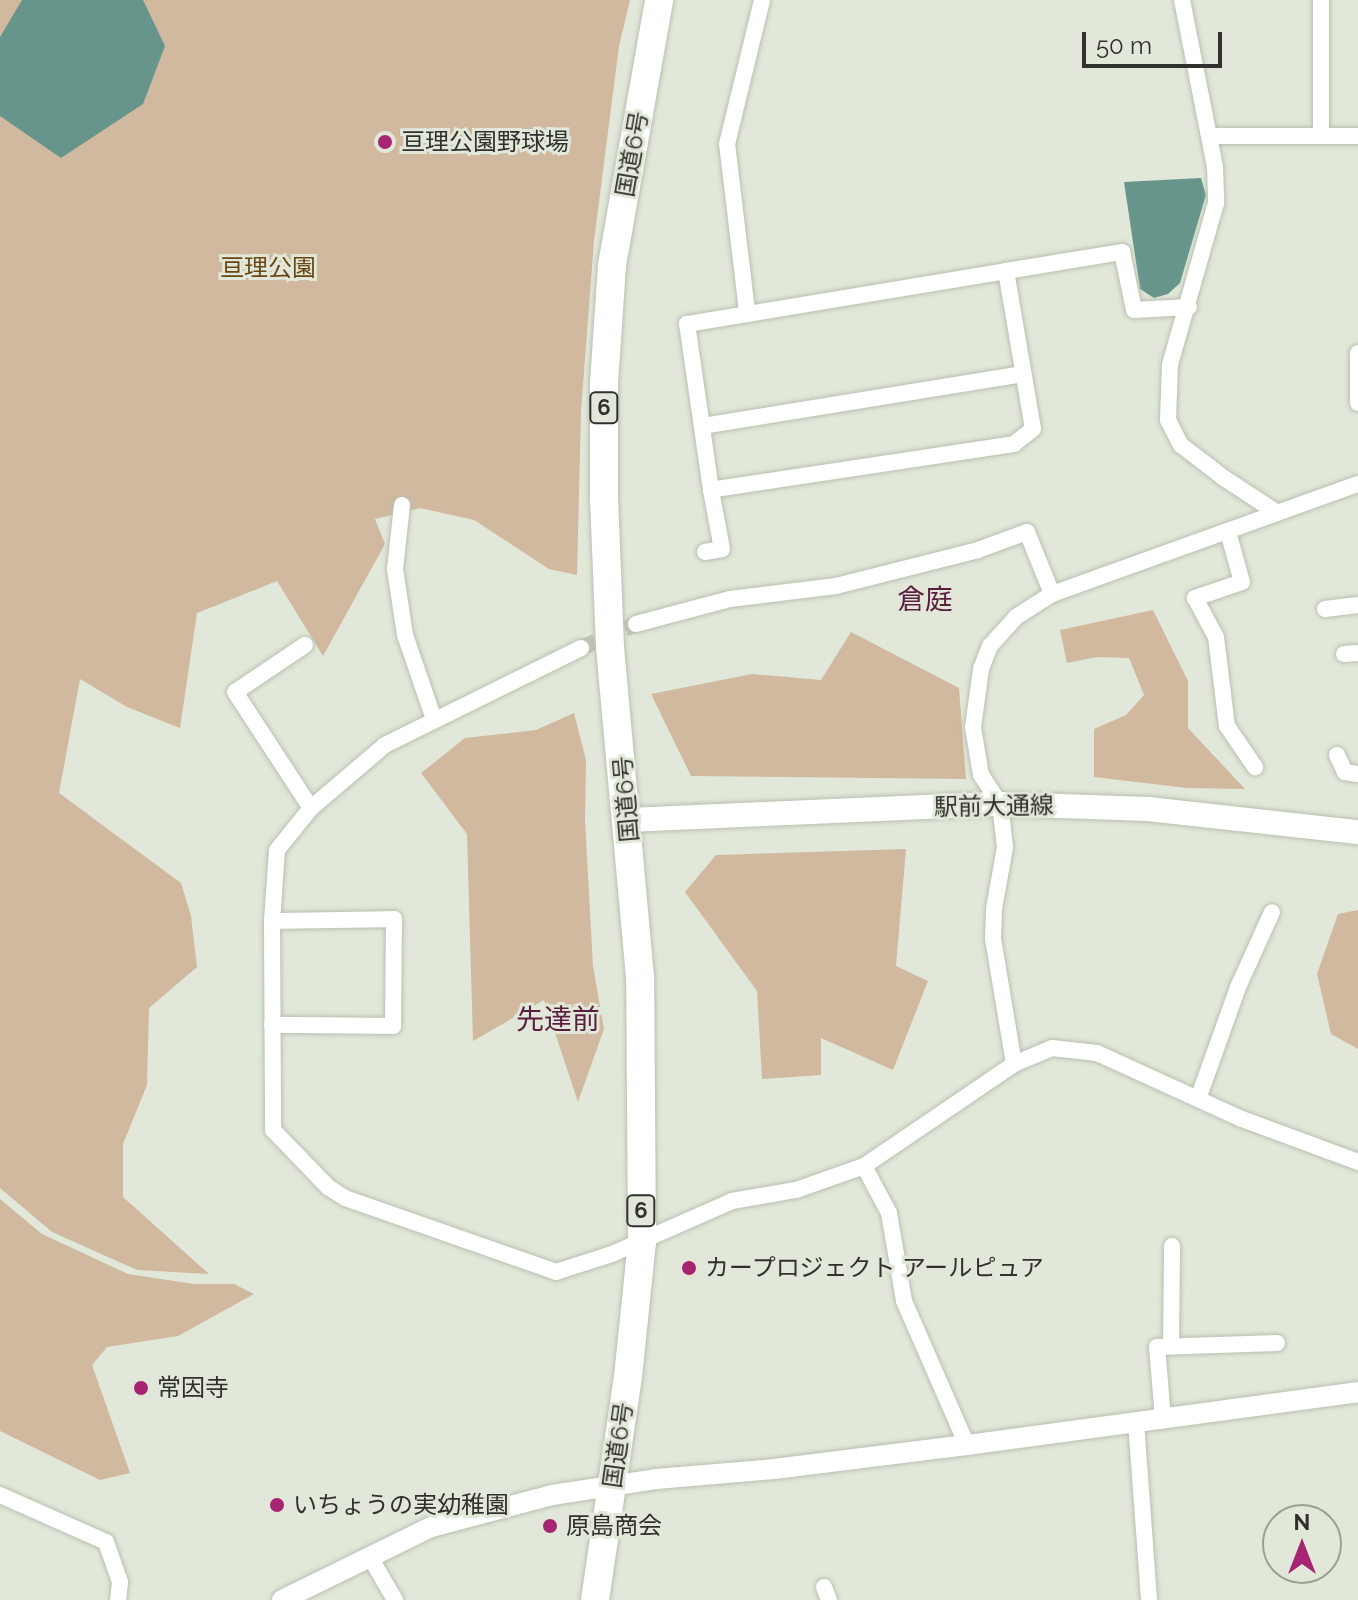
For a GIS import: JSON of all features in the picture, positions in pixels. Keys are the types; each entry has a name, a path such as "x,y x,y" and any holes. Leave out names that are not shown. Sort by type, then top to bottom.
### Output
{"highway":[{"name":"国道6号","path":"595,1600 642,1242 640,977 610,647 604,499 604,383 612,265 659,0"}],"main road":[{"name":"駅前大通線","path":"628,820 1000,804 1148,809 1358,832"}],"street":[{"path":"747,311 727,144 762,0"},
{"path":"1182,0 1210,136 1216,203 1189,307 1170,365 1168,420 1181,445 1276,512"},
{"path":"1321,0 1321,136"},
{"path":"1210,136 1358,136"},
{"path":"705,552 722,549 687,324 747,311 1122,252 1134,310 1189,307"},
{"path":"711,490 1014,444 1033,429 1006,271"},
{"path":"1358,353 1358,403"},
{"path":"702,426 1023,374"},
{"path":"1014,1064 993,939 994,909 1005,847 1000,804 981,775 973,727 981,669 990,646 1002,630 1052,594 1358,484"},
{"path":"402,505 395,569 405,635 434,719"},
{"path":"636,624 730,599 836,586 978,550 1027,532 1052,594"},
{"path":"1228,532 1242,582 1195,598 1216,637 1227,726 1255,767"},
{"path":"1325,609 1358,605"},
{"path":"305,645 235,692 311,808"},
{"path":"581,648 385,745 311,808 277,850 272,921 273,1130 328,1187 345,1198 556,1272 642,1242 732,1201 796,1190 864,1166 1014,1064 1052,1048 1097,1053 1198,1099 1358,1162"},
{"path":"1337,755 1345,772 1358,774"},
{"path":"1198,1099 1238,987 1272,912"},
{"path":"272,921 394,919 393,1026 272,1025"},
{"path":"864,1166 889,1213 904,1301 967,1445"},
{"path":"1171,1346 1172,1246"},
{"path":"1163,1418 1157,1347 1277,1343"},
{"path":"282,1600 431,1527 552,1495 612,1485 967,1445 1358,1392"},
{"path":"1136,1422 1149,1600"},
{"path":"0,1495 106,1542 120,1582 118,1600"},
{"path":"370,1557 395,1600"}],"green space":[{"name":"亘理公園","path":"0,0 630,0 619,46 594,241 581,411 577,575 549,569 474,520 420,508 375,519 385,544 323,656 277,581 197,613 180,728 127,707 80,679 59,793 181,883 191,916 197,967 149,1008 147,1085 123,1144 123,1197 209,1274 137,1270 52,1232 0,1188"},
{"path":"1153,610 1188,681 1188,728 1245,789 1187,788 1094,777 1094,729 1126,715 1144,695 1129,658 1097,657 1067,663 1060,630"},
{"path":"851,632 959,688 966,779 691,776 651,694 752,674 821,680"},
{"path":"574,713 586,760 585,820 593,966 604,1029 578,1102 544,1000 473,1041 467,834 421,773 465,738 536,730"},
{"path":"906,849 896,966 928,981 893,1070 821,1038 821,1075 762,1079 757,991 685,892 716,855"},
{"path":"1358,910 1358,1049 1331,1034 1317,974 1338,914"},
{"path":"0,1199 42,1234 128,1274 194,1284 234,1284 254,1294 178,1336 107,1347 92,1365 130,1473 100,1480 0,1431"}],"water":[{"path":"22,0 143,0 165,46 143,104 61,158 0,116 0,37"},
{"path":"1201,178 1206,195 1180,283 1168,294 1154,298 1140,289 1124,182"}],"tunnel":[{"path":"581,648 636,624"}],"place":[{"name":"亘理公園野球場","path":"385,142"},
{"name":"カープロジェクト アールピュア","path":"689,1268"},
{"name":"常因寺","path":"141,1388"},
{"name":"いちょうの実幼稚園","path":"277,1505"},
{"name":"原島商会","path":"550,1526"}],"district":[{"name":"倉庭","path":"925,600"},
{"name":"先達前","path":"558,1020"}]}
